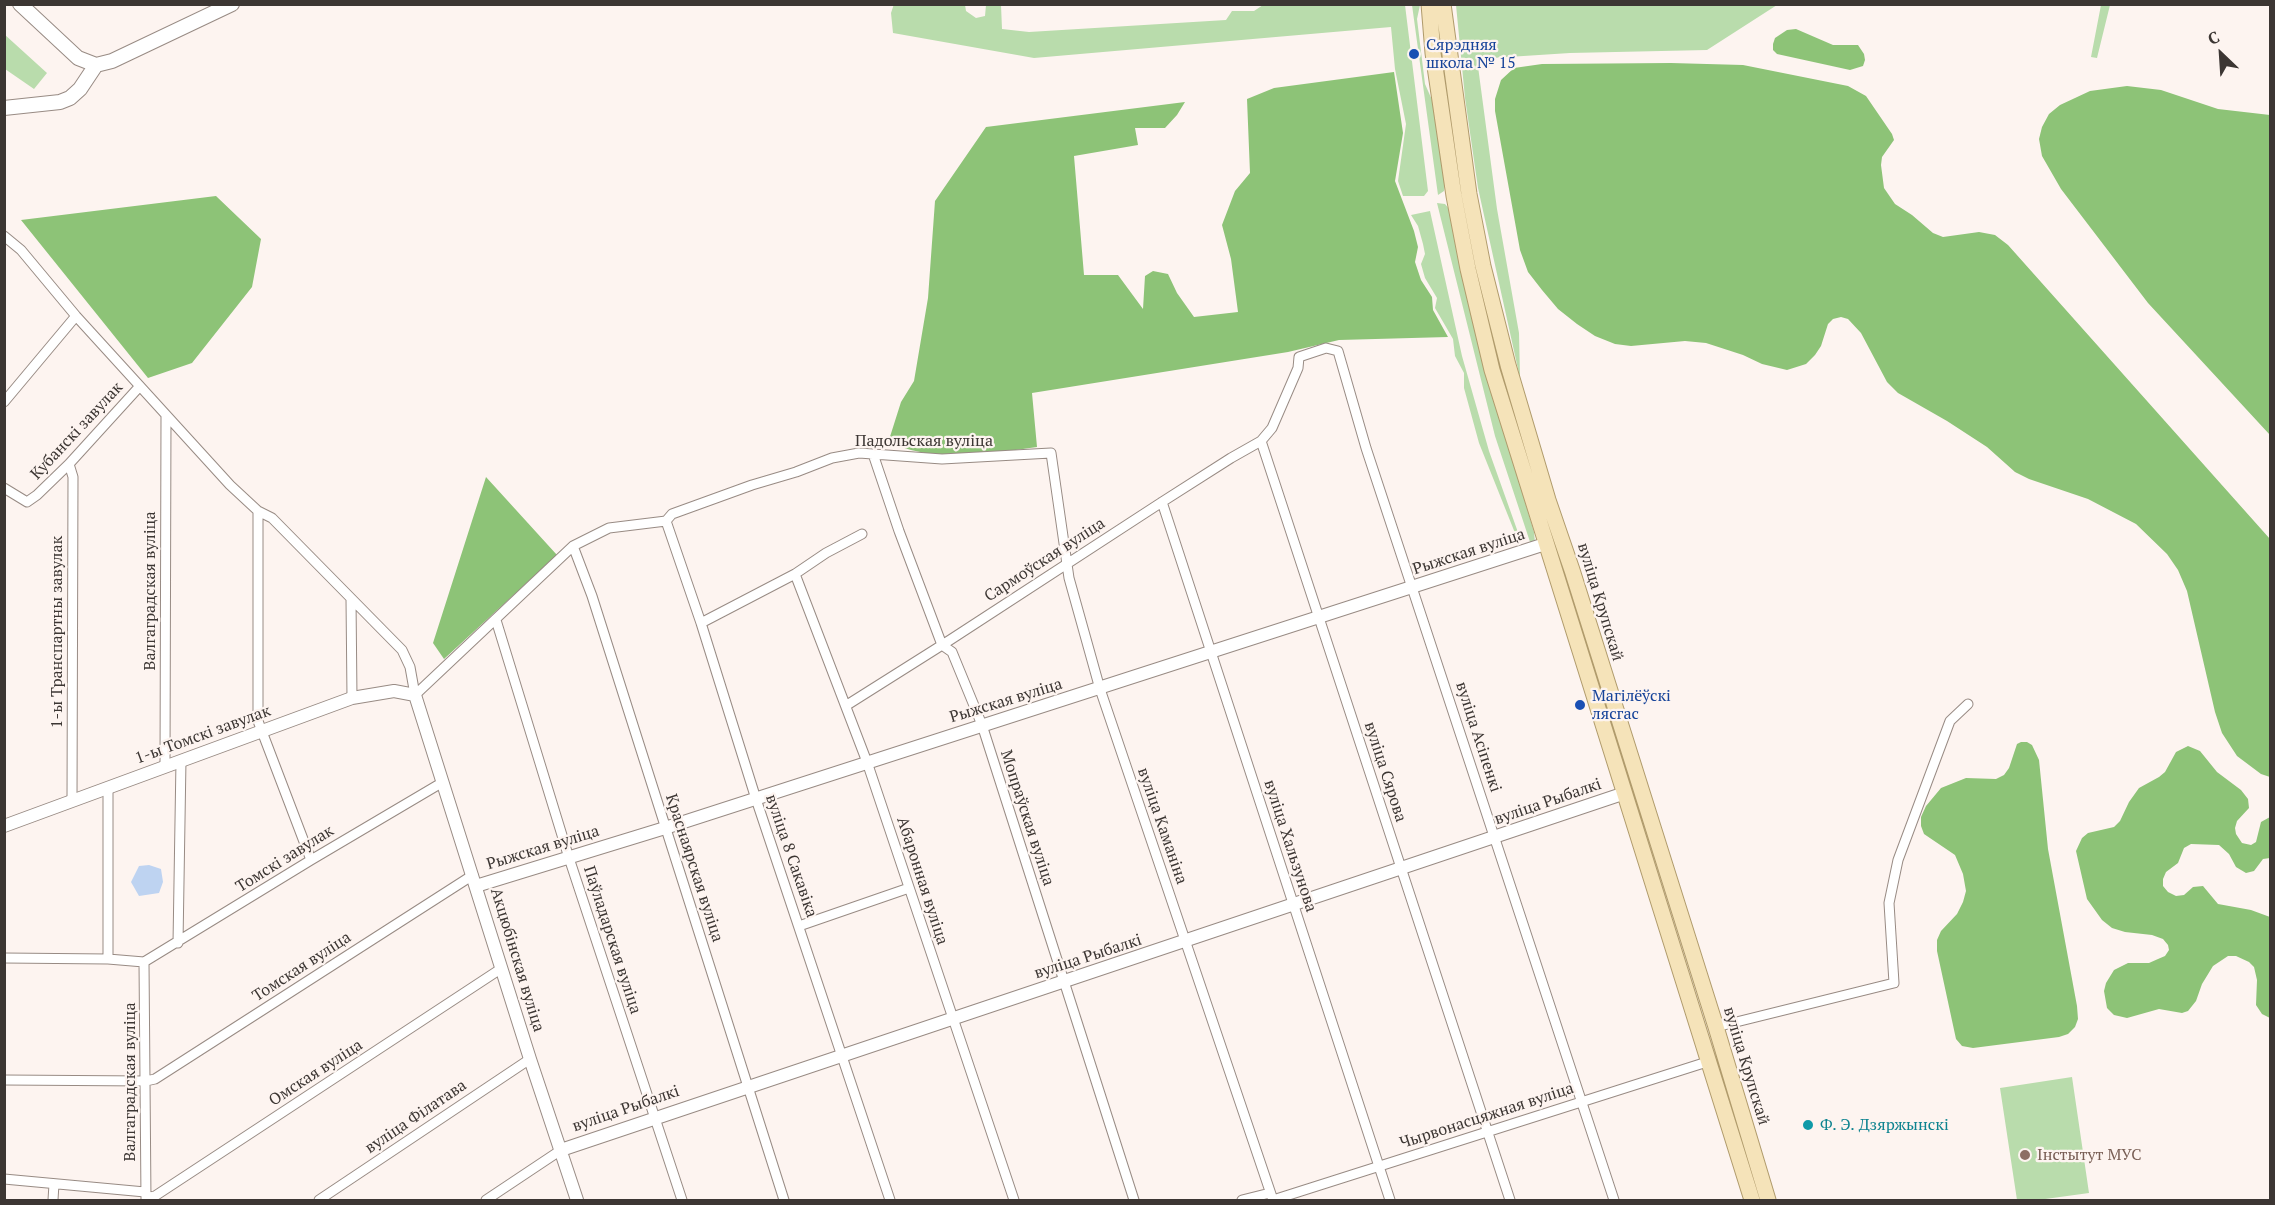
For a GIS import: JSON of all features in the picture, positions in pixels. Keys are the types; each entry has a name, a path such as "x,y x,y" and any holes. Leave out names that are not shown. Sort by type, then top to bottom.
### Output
{"main road":[{"path":"20,4 78,58 96,65 112,61 232,4"},
{"name":"вуліца Крупскай","path":"1429,4 1433,53 1452,185 1468,269 1492,370 1752,1200"},
{"name":"вуліца Крупскай","path":"1443,4 1468,194 1483,267 1508,365 1548,500 1716,1027 1768,1200"},
{"path":"4,108 60,102 70,98 80,89 96,65"}],"street":[{"path":"4,236 21,250 76,316 230,485 258,511 272,518 402,650 410,667 415,695"},
{"path":"4,402 76,316"},
{"name":"вуліца Асіпенкі","path":"1261,441 1272,428 1298,368 1299,357 1326,348 1338,351 1366,448 1614,1200"},
{"name":"Кубанскі завулак","path":"4,488 27,502 37,495 69,464 140,386"},
{"name":"Валгаградская вуліца","path":"165,766 166,416"},
{"name":"Сармоўская вуліца","path":"847,705 1067,562 1261,441"},
{"name":"вуліца Сярова","path":"1261,441 1510,1200"},
{"name":"Падольская вуліца","path":"666,521 672,514 752,484 796,472 832,458 859,453 942,459 1051,453"},
{"name":"вуліца Каманіна","path":"1051,453 1069,578 1100,689 1272,1198"},
{"name":"Мопраўская вуліца","path":"873,454 942,645 952,652 982,725 1134,1200"},
{"name":"1-ы Транспартны завулак","path":"69,464 73,477 72,801"},
{"name":"вуліца Хальзунова","path":"1162,502 1389,1200"},
{"path":"258,511 258,721 311,860"},
{"path":"415,695 573,546 609,528 666,521"},
{"name":"вуліца 8 Сакавіка","path":"666,521 890,1200"},
{"path":"701,623 795,574 826,553 862,534"},
{"name":"Рыжская вуліца","path":"474,881 569,858 665,828 1545,544"},
{"name":"Краснаярская вуліца","path":"573,546 592,596 784,1200"},
{"name":"Абаронная вуліца","path":"795,574 867,762 1014,1200"},
{"path":"351,599 352,698"},
{"name":"Паўладарская вуліца","path":"496,620 569,858 682,1200"},
{"name":"1-ы Томскі завулак","path":"4,826 352,698 394,691 415,695"},
{"name":"Акцюбінская вуліца","path":"415,695 577,1200"},
{"path":"1716,1027 1894,983 1889,903 1898,860 1950,721 1968,704"},
{"path":"178,943 181,760"},
{"name":"Томскі завулак","path":"144,963 443,782"},
{"path":"108,788 108,959"},
{"name":"вуліца Рыбалкі","path":"561,1150 1625,793"},
{"name":"Томская вуліца","path":"146,1081 155,1079 474,881"},
{"path":"800,926 909,888"},
{"path":"4,958 108,959 144,963"},
{"name":"Валгаградская вуліца","path":"144,963 146,1197"},
{"name":"Омская вуліца","path":"146,1197 155,1197 502,968"},
{"name":"вуліца Філатава","path":"319,1200 530,1059"},
{"name":"Чырвонасцяжная вуліца","path":"1242,1200 1272,1198 1378,1167 1710,1061"},
{"path":"4,1080 146,1081"},
{"path":"486,1200 561,1150"},
{"path":"4,1179 146,1197"},
{"path":"53,1200 54,1184"}],"green space":[{"path":"894,4 965,5 966,11 976,18 985,16 986,5 1001,5 1002,29 1029,32 1226,20 1232,11 1254,11 1263,5 1405,5 1428,191 1424,196 1403,196 1398,181 1406,124 1395,69 1391,27 1034,58 893,33 891,13"},
{"path":"1412,5 1420,5 1417,19 1425,84 1432,100 1445,184 1444,191 1438,195"},
{"path":"1456,5 1777,5 1707,50 1570,53 1477,59 1497,209 1519,333 1520,378 1478,188 1465,98"},
{"path":"2101,5 2110,5 2097,58 2091,57"},
{"path":"1796,29 1833,45 1858,45 1864,54 1863,66 1850,70 1777,54 1773,50 1775,38 1787,30"},
{"path":"4,34 47,73 34,89 5,69"},
{"path":"1542,64 1743,65 1848,86 1866,96 1894,140 1882,157 1881,165 1884,188 1895,204 1933,233 1943,237 1979,232 1995,235 2008,245 2270,539 2270,777 2261,774 2237,756 2222,733 2187,591 2178,570 2167,554 2136,524 2088,499 2015,472 1987,447 1898,393 1887,382 1861,333 1848,319 1841,317 1833,319 1828,324 1821,346 1815,355 1806,364 1787,370 1762,364 1706,343 1685,341 1631,346 1615,344 1595,336 1577,324 1558,309 1542,290 1528,272 1520,250 1495,111 1495,99 1501,80 1514,68"},
{"path":"1394,72 1403,133 1395,181 1414,231 1418,247 1415,262 1421,280 1432,297 1433,310 1448,337 1339,340 1288,352 1032,393 1037,447 952,459 888,443 901,402 914,381 928,298 935,201 986,127 1185,102 1165,128 1135,128 1138,145 1074,156 1084,275 1118,275 1143,309 1145,276 1153,271 1168,274 1177,293 1194,317 1238,312 1231,259 1222,225 1235,191 1250,173 1247,99 1274,88"},
{"path":"2127,86 2161,90 2218,109 2270,115 2270,435 2148,303 2061,189 2042,156 2039,139 2049,114 2060,105 2090,91"},
{"path":"216,196 261,239 252,287 192,363 148,378 21,220"},
{"path":"1437,203 1445,204 1450,210 1506,438 1534,532 1535,543 1531,545 1495,436"},
{"path":"1430,211 1462,356 1489,451 1520,538 1515,533 1479,443 1464,388 1464,373 1455,356 1453,339 1435,308 1437,298 1425,278 1421,264 1425,254 1423,244 1418,226 1411,215"},
{"path":"486,477 557,555 444,659 433,643"},
{"path":"2021,742 2032,745 2039,760 2048,849 2078,1019 2075,1027 2068,1034 2059,1037 1973,1048 1962,1046 1956,1039 1937,951 1937,940 1941,931 1957,914 1963,902 1966,891 1963,874 1955,855 1924,834 1921,817 1926,806 1941,788 1966,778 1996,779 2004,775 2009,768 2017,744"},
{"path":"2188,746 2200,751 2217,772 2241,790 2248,799 2249,808 2237,821 2235,828 2242,843 2251,845 2256,842 2261,822 2270,817 2270,858 2263,859 2254,871 2246,873 2236,867 2229,854 2219,845 2191,844 2184,848 2178,863 2166,872 2163,886 2176,896 2184,895 2193,887 2203,886 2218,904 2251,910 2270,917 2270,1018 2262,1014 2256,1005 2257,980 2254,967 2236,956 2228,956 2213,966 2202,984 2196,1001 2188,1011 2182,1013 2159,1009 2127,1018 2114,1015 2107,1008 2104,991 2114,970 2128,963 2149,963 2165,956 2169,950 2163,939 2112,928 2102,920 2087,899 2076,851 2082,838 2088,833 2114,827 2120,821 2139,788 2165,772 2176,752"},
{"path":"2072,1077 2089,1193 2038,1200 2017,1200 2000,1088"}],"water":[{"path":"149,865 161,869 163,882 159,893 139,896 131,882 139,866"}],"place":[{"name":"Сярэдняя школа № 15","path":"1414,54"},
{"name":"Магілёўскі лясгас","path":"1580,705"},
{"name":"Ф. Э. Дзяржынскі","path":"1808,1125"},
{"name":"Інстытут МУС","path":"2025,1155"}]}
